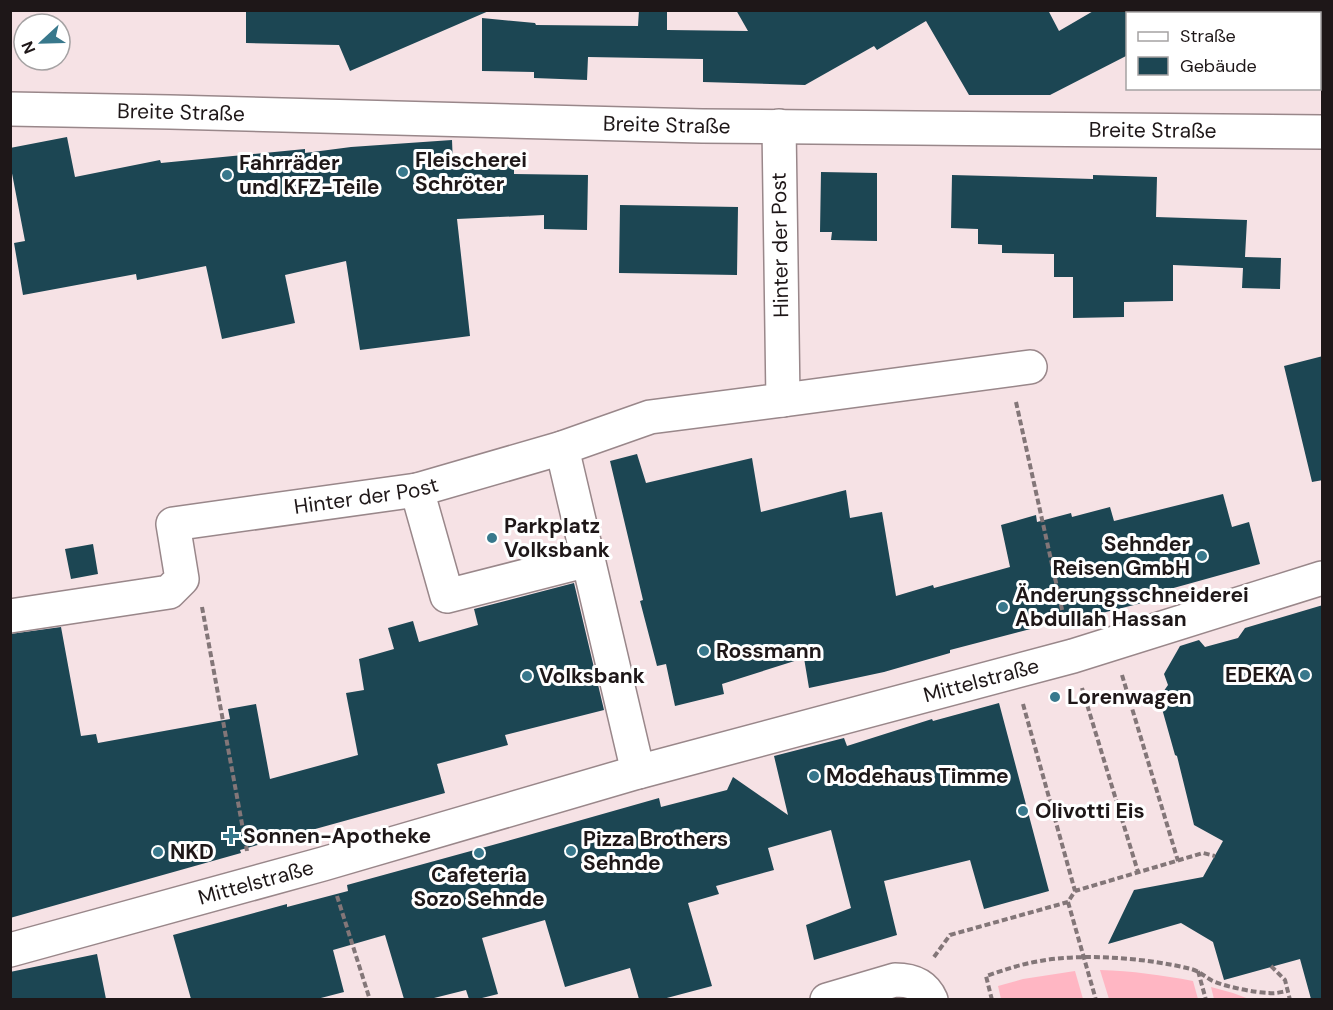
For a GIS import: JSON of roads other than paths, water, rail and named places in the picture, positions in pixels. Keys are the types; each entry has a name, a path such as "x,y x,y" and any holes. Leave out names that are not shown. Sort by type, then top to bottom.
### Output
{"street":[{"name":"Breite Straße","path":"10,109 702,126 1323,132"},
{"name":"Hinter der Post","path":"779,126 783,400"},
{"name":"Hinter der Post","path":"10,616 169,592 182,579 173,524 417,490 562,448 650,417 1019,368"},
{"path":"562,448 638,772"},
{"path":"417,490 447,596 588,560"},
{"name":"Mittelstraße","path":"10,950 327,864 638,772 1014,673 1323,578"},
{"path":"827,999 895,980 905,980 923,991"}],"place":[{"name":"Fleischerei Schröter","path":"403,172"},
{"name":"Fahrräder und KFZ-Teile","path":"227,175"},
{"name":"Parkplatz Volksbank","path":"492,538"},
{"name":"Sehnder Reisen GmbH","path":"1202,556"},
{"name":"Änderungsschneiderei Abdullah Hassan","path":"1003,607"},
{"name":"Rossmann","path":"704,651"},
{"name":"EDEKA","path":"1305,675"},
{"name":"Volksbank","path":"527,676"},
{"name":"Lorenwagen","path":"1055,697"},
{"name":"Modehaus Timme","path":"814,776"},
{"name":"Olivotti Eis","path":"1023,811"},
{"name":"Sonnen-Apotheke","path":"231,836"},
{"name":"Pizza Brothers Sehnde","path":"571,851"},
{"name":"NKD","path":"158,852"},
{"name":"Cafeteria Sozo Sehnde","path":"479,853"}]}
